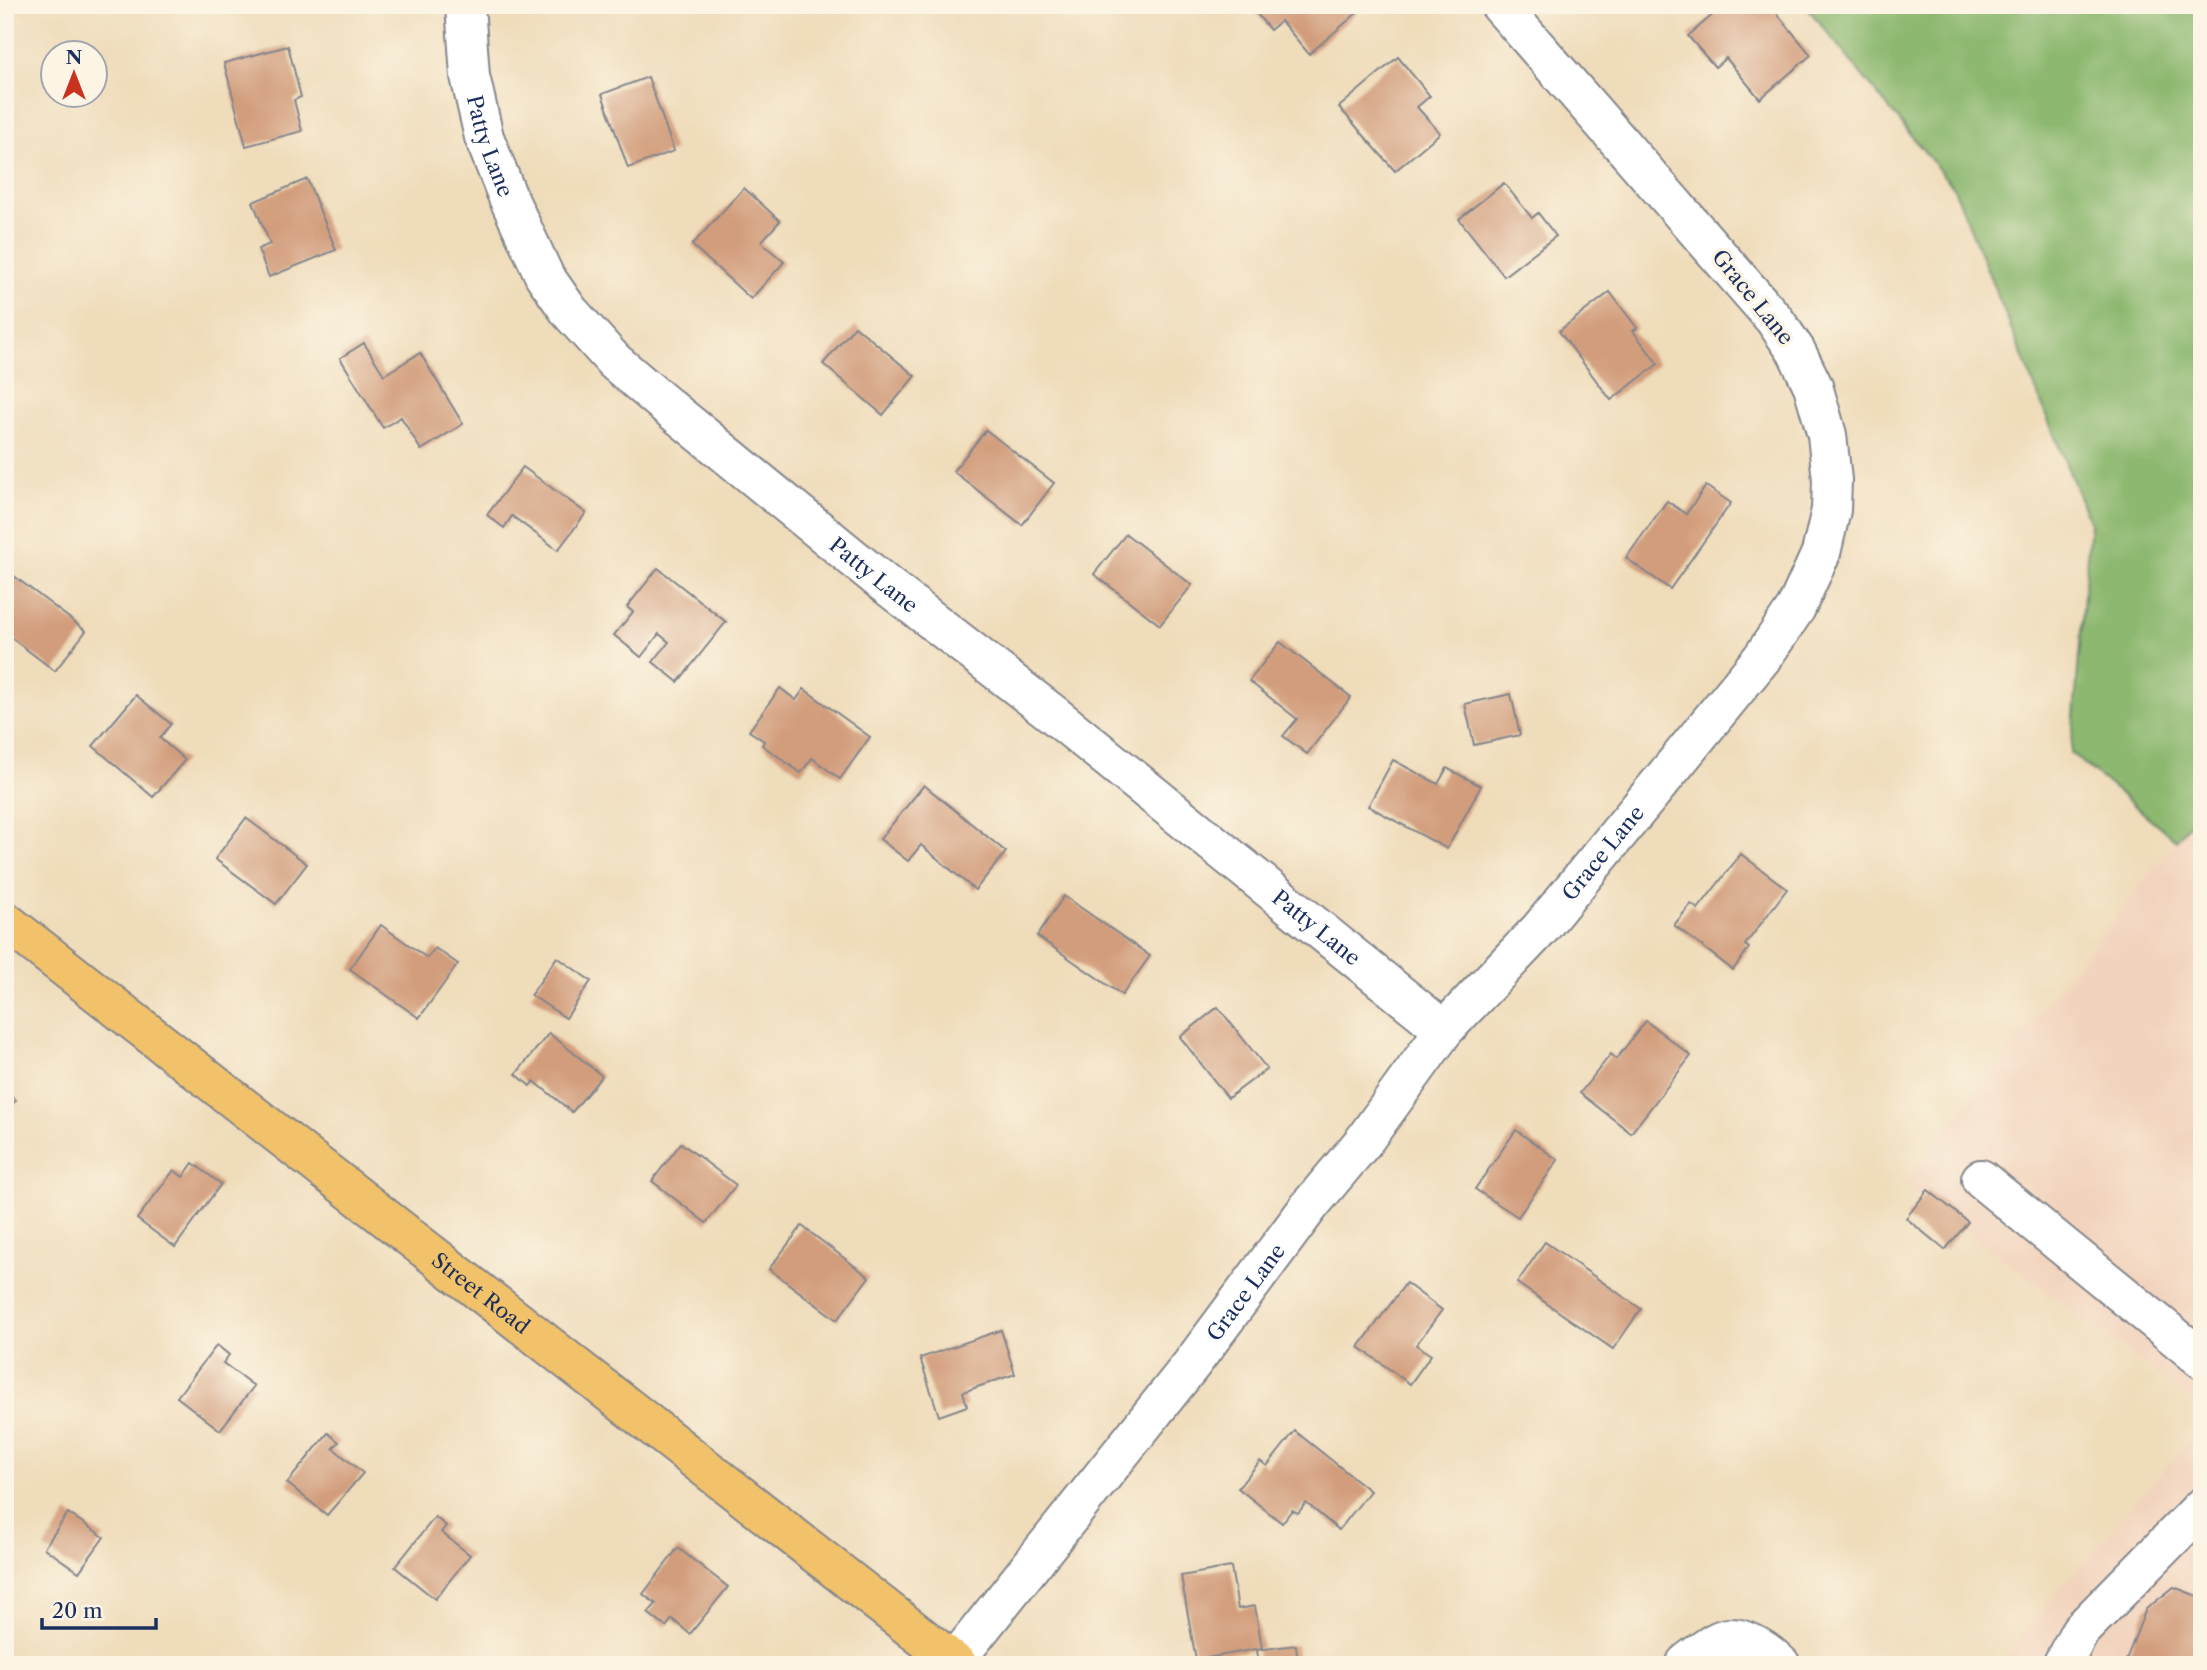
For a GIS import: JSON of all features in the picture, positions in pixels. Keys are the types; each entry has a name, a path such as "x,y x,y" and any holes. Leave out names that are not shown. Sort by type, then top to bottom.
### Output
{"main road":[{"name":"Street Road","path":"5,921 956,1663"}],"street":[{"name":"Patty Lane","path":"465,5 470,76 484,137 507,195 544,275 569,311 614,361 885,584 1054,714 1444,1030"},
{"name":"Grace Lane","path":"956,1663 1191,1365 1311,1204 1363,1142 1444,1030 1540,929 1762,658 1796,608 1821,553 1831,510 1832,480 1827,435 1813,386 1796,351 1774,319 1500,5"},
{"path":"1981,1178 2202,1360"},
{"path":"2063,1665 2080,1631 2202,1507"},
{"path":"1686,1663 1719,1640 1740,1638 1771,1655 1782,1665"}],"shaded area":[{"path":"2202,808 2202,1408 1904,1184"},
{"path":"2202,1427 2202,1665 2001,1665 2033,1621"}],"green space":[{"path":"1805,5 2202,5 2202,808 2176,840 2071,753 2090,523 1954,188"}],"building":[{"path":"1256,5 1350,5 1357,13 1309,54 1281,21 1270,30 1252,8"},
{"path":"1724,5 1770,5 1811,55 1760,99 1726,58 1715,67 1688,36"},
{"path":"288,46 301,97 294,100 302,131 246,146 224,63"},
{"path":"1398,57 1430,96 1417,107 1440,133 1395,171 1339,107"},
{"path":"648,77 674,151 628,168 602,94"},
{"path":"307,179 336,250 269,277 258,249 270,244 253,202"},
{"path":"1504,183 1532,218 1538,213 1556,236 1504,276 1459,219"},
{"path":"744,188 780,221 761,242 784,262 751,299 692,245"},
{"path":"1610,292 1637,328 1633,331 1658,364 1611,400 1559,331"},
{"path":"855,326 915,376 883,415 823,364"},
{"path":"364,343 384,375 420,353 463,424 421,450 401,417 383,428 340,358"},
{"path":"986,430 1054,483 1022,525 953,471"},
{"path":"523,467 586,513 558,550 512,516 504,528 487,515"},
{"path":"1706,486 1731,503 1670,589 1626,558 1667,501 1686,514"},
{"path":"1126,534 1192,585 1160,625 1094,574"},
{"path":"658,568 726,622 678,682 653,662 669,642 659,634 641,657 614,635 633,612 627,607"},
{"path":"10,573 86,631 55,671 5,633 5,579"},
{"path":"1280,642 1351,697 1307,754 1283,736 1297,719 1249,681"},
{"path":"780,688 796,700 804,689 870,737 840,779 812,758 801,773 762,745 764,741 749,731"},
{"path":"1511,694 1520,735 1474,745 1465,704"},
{"path":"136,695 171,724 160,738 185,760 153,797 93,746"},
{"path":"1393,760 1438,784 1447,768 1481,786 1447,849 1368,806"},
{"path":"924,785 1006,852 975,890 921,845 908,861 880,839"},
{"path":"246,818 307,864 276,904 215,859"},
{"path":"1741,854 1787,889 1745,945 1749,948 1733,970 1674,925 1691,904 1698,909"},
{"path":"1064,896 1150,956 1122,995 1037,936"},
{"path":"381,925 427,958 435,948 458,964 419,1018 350,969"},
{"path":"557,957 591,981 566,1018 531,995"},
{"path":"1218,1007 1267,1069 1228,1098 1180,1037"},
{"path":"1646,1021 1691,1056 1631,1133 1580,1093 1611,1054 1616,1059"},
{"path":"549,1033 602,1076 572,1112 534,1081 530,1086 516,1074"},
{"path":"5,1091 16,1100 5,1114"},
{"path":"1516,1130 1558,1160 1518,1217 1475,1189"},
{"path":"681,1143 736,1185 706,1223 652,1181"},
{"path":"193,1163 221,1184 175,1247 137,1219 174,1170 183,1177"},
{"path":"1928,1190 1968,1222 1945,1250 1906,1218"},
{"path":"802,1226 869,1277 837,1320 769,1269"},
{"path":"1545,1242 1641,1309 1613,1349 1517,1283"},
{"path":"1406,1283 1442,1310 1416,1345 1431,1355 1410,1384 1359,1347"},
{"path":"1001,1330 1015,1374 963,1392 967,1406 939,1416 920,1358"},
{"path":"217,1345 229,1355 223,1363 254,1386 220,1430 177,1397"},
{"path":"1295,1431 1370,1491 1339,1530 1306,1503 1298,1513 1292,1510 1282,1523 1238,1488 1260,1461 1267,1466"},
{"path":"328,1433 339,1442 333,1448 363,1473 327,1515 287,1483"},
{"path":"68,1513 104,1537 79,1572 44,1548"},
{"path":"435,1517 446,1526 441,1532 470,1555 435,1599 395,1567"},
{"path":"678,1548 728,1587 690,1634 672,1619 666,1627 648,1613 656,1604 643,1594"},
{"path":"1231,1567 1238,1609 1255,1606 1262,1648 1196,1660 1181,1576"},
{"path":"2174,1587 2202,1598 2202,1665 2124,1665 2146,1609"},
{"path":"1296,1645 1298,1665 1259,1665 1257,1650"}]}
